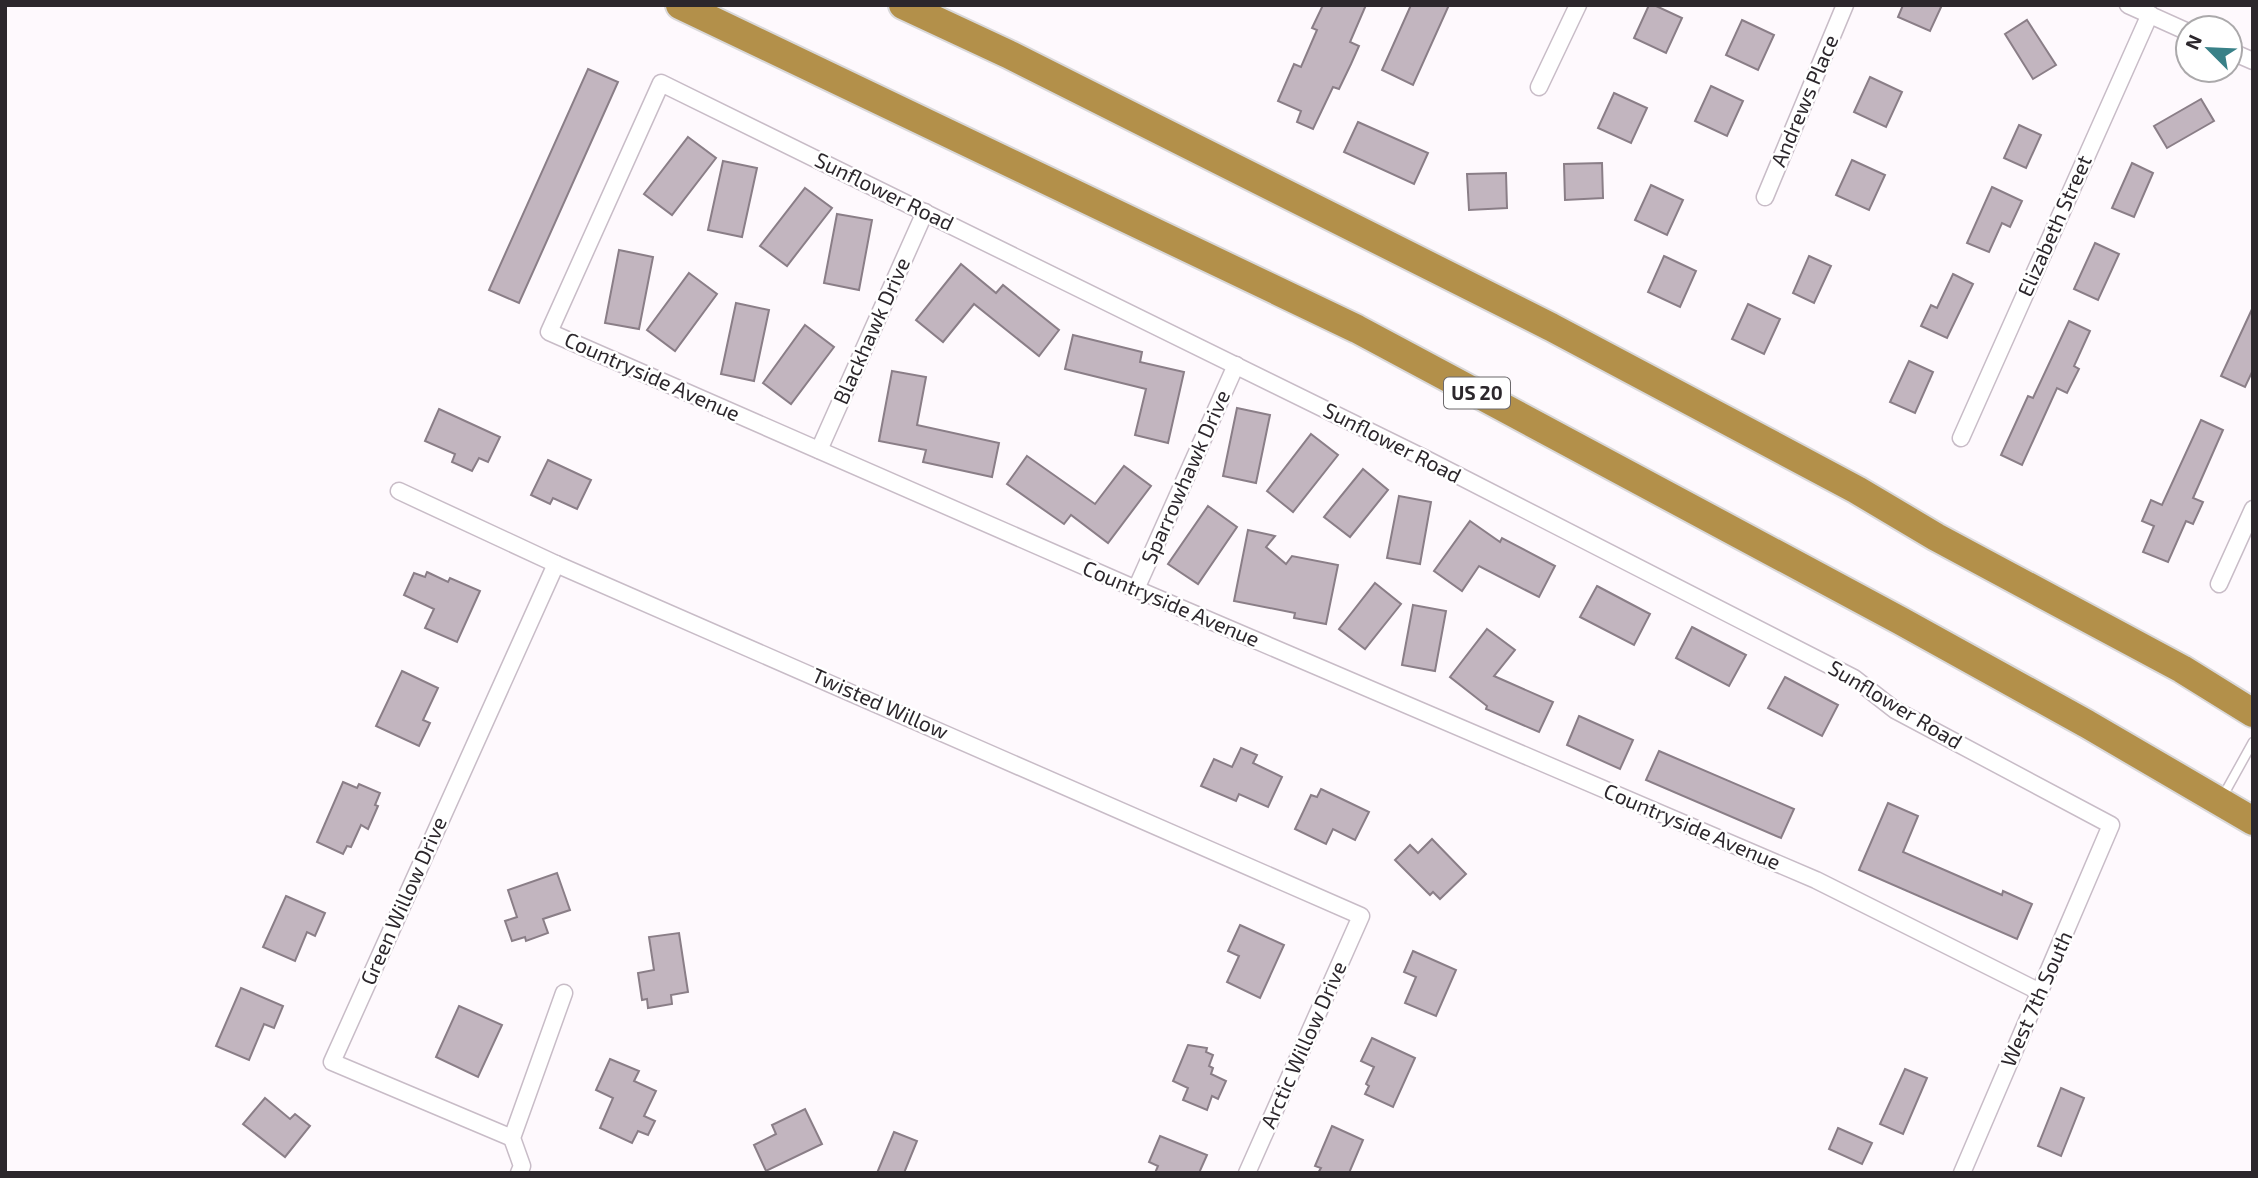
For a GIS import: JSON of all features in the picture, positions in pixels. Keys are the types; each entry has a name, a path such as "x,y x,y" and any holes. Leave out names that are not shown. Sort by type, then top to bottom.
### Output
{"highway":[{"name":"US 20","path":"680,5 1357,328 1901,621 2087,724 2253,821"},
{"path":"903,5 1008,54 1551,327 1857,489 1936,537 2182,669 2253,713"}],"street":[{"path":"1539,87 1578,5"},
{"name":"Andrews Place","path":"1765,197 1845,5"},
{"path":"2128,5 2174,25"},
{"name":"Elizabeth Street","path":"1961,438 2150,14"},
{"name":"Sunflower Road","path":"661,83 1423,458 1854,678 1895,710 2111,825"},
{"name":"Countryside Avenue","path":"661,83 549,332 1136,589 1816,880 2040,992"},
{"name":"Blackhawk Drive","path":"819,450 925,212"},
{"name":"Sparrowhawk Drive","path":"1136,589 1236,365"},
{"name":"Twisted Willow","path":"400,491 556,564 1361,916"},
{"path":"2219,584 2253,509"},
{"name":"Green Willow Drive","path":"512,1138 332,1062 556,564"},
{"name":"West 7th South","path":"1962,1173 2111,825"},
{"name":"Arctic Willow Drive","path":"1247,1173 1361,916"},
{"path":"519,1173 522,1166 512,1138 564,993"}],"lane":[{"path":"2220,802 2253,742"}],"building":[{"path":"1323,5 1366,5 1350,42 1359,46 1339,89 1333,87 1313,129 1297,122 1301,111 1278,101 1294,64 1301,67 1317,30 1312,28"},
{"path":"1411,5 1449,5 1413,85 1382,70"},
{"path":"1649,5 1682,18 1666,53 1634,38"},
{"path":"1903,5 1942,5 1930,31 1898,17"},
{"path":"1742,20 1774,35 1758,70 1726,55"},
{"path":"2027,20 2056,65 2033,79 2005,34"},
{"path":"588,69 618,82 519,303 489,290"},
{"path":"1870,77 1902,92 1886,127 1854,112"},
{"path":"1711,86 1743,101 1727,136 1695,121"},
{"path":"1614,93 1647,108 1631,143 1598,128"},
{"path":"2201,99 2214,121 2167,148 2154,126"},
{"path":"1358,122 1428,153 1414,184 1344,152"},
{"path":"2019,125 2041,135 2026,168 2004,158"},
{"path":"688,137 716,158 672,215 644,194"},
{"path":"1852,160 1885,175 1869,210 1836,195"},
{"path":"723,161 757,168 742,237 708,230"},
{"path":"1602,163 1603,198 1565,200 1564,164"},
{"path":"2132,163 2153,173 2134,217 2112,208"},
{"path":"1506,173 1507,208 1469,210 1467,174"},
{"path":"1651,185 1683,200 1667,235 1635,220"},
{"path":"1992,187 2022,201 2010,227 2002,223 1989,252 1967,243"},
{"path":"805,188 832,208 787,266 760,246"},
{"path":"837,214 872,220 859,290 824,283"},
{"path":"2095,243 2119,254 2098,300 2074,289"},
{"path":"619,250 653,257 639,329 605,323"},
{"path":"1664,256 1696,271 1680,307 1648,292"},
{"path":"1809,256 1831,266 1814,303 1793,293"},
{"path":"961,264 996,293 1003,285 1059,330 1039,356 974,304 943,342 916,320"},
{"path":"689,273 717,294 675,351 647,330"},
{"path":"1953,274 1973,284 1947,338 1921,326 1931,305 1937,308"},
{"path":"736,303 769,310 754,381 721,374"},
{"path":"1748,304 1780,319 1764,354 1732,339"},
{"path":"2253,307 2253,370 2245,387 2221,376"},
{"path":"2069,321 2090,331 2074,366 2079,369 2067,393 2057,388 2022,465 2001,455 2028,396 2033,398"},
{"path":"805,325 834,347 791,404 763,383"},
{"path":"1073,335 1142,352 1140,362 1184,372 1168,443 1135,435 1146,389 1065,369"},
{"path":"1909,361 1933,372 1915,413 1890,402"},
{"path":"892,371 926,377 917,425 999,443 992,477 923,462 926,450 879,441"},
{"path":"1237,408 1270,415 1256,483 1223,476"},
{"path":"439,409 500,437 488,462 479,458 472,471 452,462 455,454 425,441"},
{"path":"2201,420 2223,430 2193,498 2203,502 2193,524 2186,521 2168,562 2143,552 2154,526 2142,521 2151,500 2162,505"},
{"path":"1311,434 1338,455 1293,512 1267,491"},
{"path":"1027,456 1095,504 1124,466 1151,486 1108,543 1071,515 1064,524 1007,484"},
{"path":"548,460 591,480 577,509 553,498 550,504 531,495"},
{"path":"1363,469 1388,490 1350,537 1324,517"},
{"path":"1399,496 1431,502 1420,564 1387,558"},
{"path":"1208,506 1237,527 1198,584 1168,564"},
{"path":"1470,521 1500,542 1502,538 1555,566 1539,597 1479,566 1462,591 1434,571"},
{"path":"1248,530 1275,536 1266,547 1286,564 1292,556 1338,565 1326,624 1294,618 1295,613 1234,601"},
{"path":"427,572 448,582 450,578 480,591 457,642 425,628 434,609 404,595 414,573 425,577"},
{"path":"1375,583 1401,604 1365,649 1339,629"},
{"path":"1597,586 1650,614 1634,645 1580,617"},
{"path":"1413,605 1446,611 1435,671 1402,665"},
{"path":"1692,627 1746,655 1729,686 1676,658"},
{"path":"1487,629 1515,650 1494,676 1553,702 1539,732 1486,709 1487,706 1450,677"},
{"path":"402,671 438,688 423,720 430,723 419,746 376,726"},
{"path":"1785,677 1838,705 1822,736 1768,708"},
{"path":"1579,716 1633,740 1620,769 1567,745"},
{"path":"1241,748 1257,755 1253,763 1282,777 1268,807 1239,794 1236,801 1201,786 1214,759 1232,767"},
{"path":"1659,751 1794,809 1781,838 1646,780"},
{"path":"343,782 357,788 359,784 380,793 375,805 378,806 368,829 361,825 351,847 347,846 343,854 317,842"},
{"path":"1321,789 1369,812 1355,840 1333,829 1326,844 1295,829 1311,795 1317,797"},
{"path":"1888,803 1918,816 1903,852 2002,895 2003,891 2032,904 2017,939 1859,870"},
{"path":"1432,839 1466,874 1440,899 1433,892 1430,895 1395,860 1410,845 1418,853"},
{"path":"557,873 570,910 543,919 548,933 526,941 525,937 512,941 505,921 517,917 508,890"},
{"path":"286,896 325,913 315,936 307,932 295,961 263,947"},
{"path":"1240,925 1284,945 1260,998 1227,982 1239,956 1228,951"},
{"path":"679,933 688,992 671,995 672,1004 648,1008 647,999 642,1000 638,973 654,970 649,937"},
{"path":"1413,951 1456,970 1436,1016 1405,1003 1416,977 1404,972"},
{"path":"241,988 283,1006 274,1028 264,1024 249,1060 216,1046"},
{"path":"459,1006 502,1025 478,1077 436,1057"},
{"path":"1372,1038 1415,1058 1393,1107 1365,1094 1369,1086 1366,1084 1374,1067 1361,1061"},
{"path":"1188,1045 1207,1048 1206,1052 1213,1055 1209,1066 1213,1068 1211,1074 1226,1081 1218,1099 1212,1096 1207,1110 1183,1100 1188,1088 1173,1081"},
{"path":"610,1059 639,1071 634,1081 656,1091 644,1116 655,1121 648,1135 638,1131 632,1143 600,1128 613,1098 596,1090"},
{"path":"1905,1069 1927,1078 1903,1134 1880,1124"},
{"path":"2061,1088 2084,1098 2061,1156 2038,1146"},
{"path":"265,1098 290,1119 295,1114 310,1126 285,1157 243,1124"},
{"path":"805,1109 822,1144 766,1171 754,1145 776,1134 772,1125"},
{"path":"1332,1126 1363,1140 1349,1173 1318,1173 1321,1168 1315,1166"},
{"path":"1838,1128 1872,1143 1862,1164 1829,1149"},
{"path":"894,1132 917,1141 904,1173 877,1173"},
{"path":"1160,1136 1207,1155 1199,1173 1155,1173 1158,1166 1149,1162"}]}
